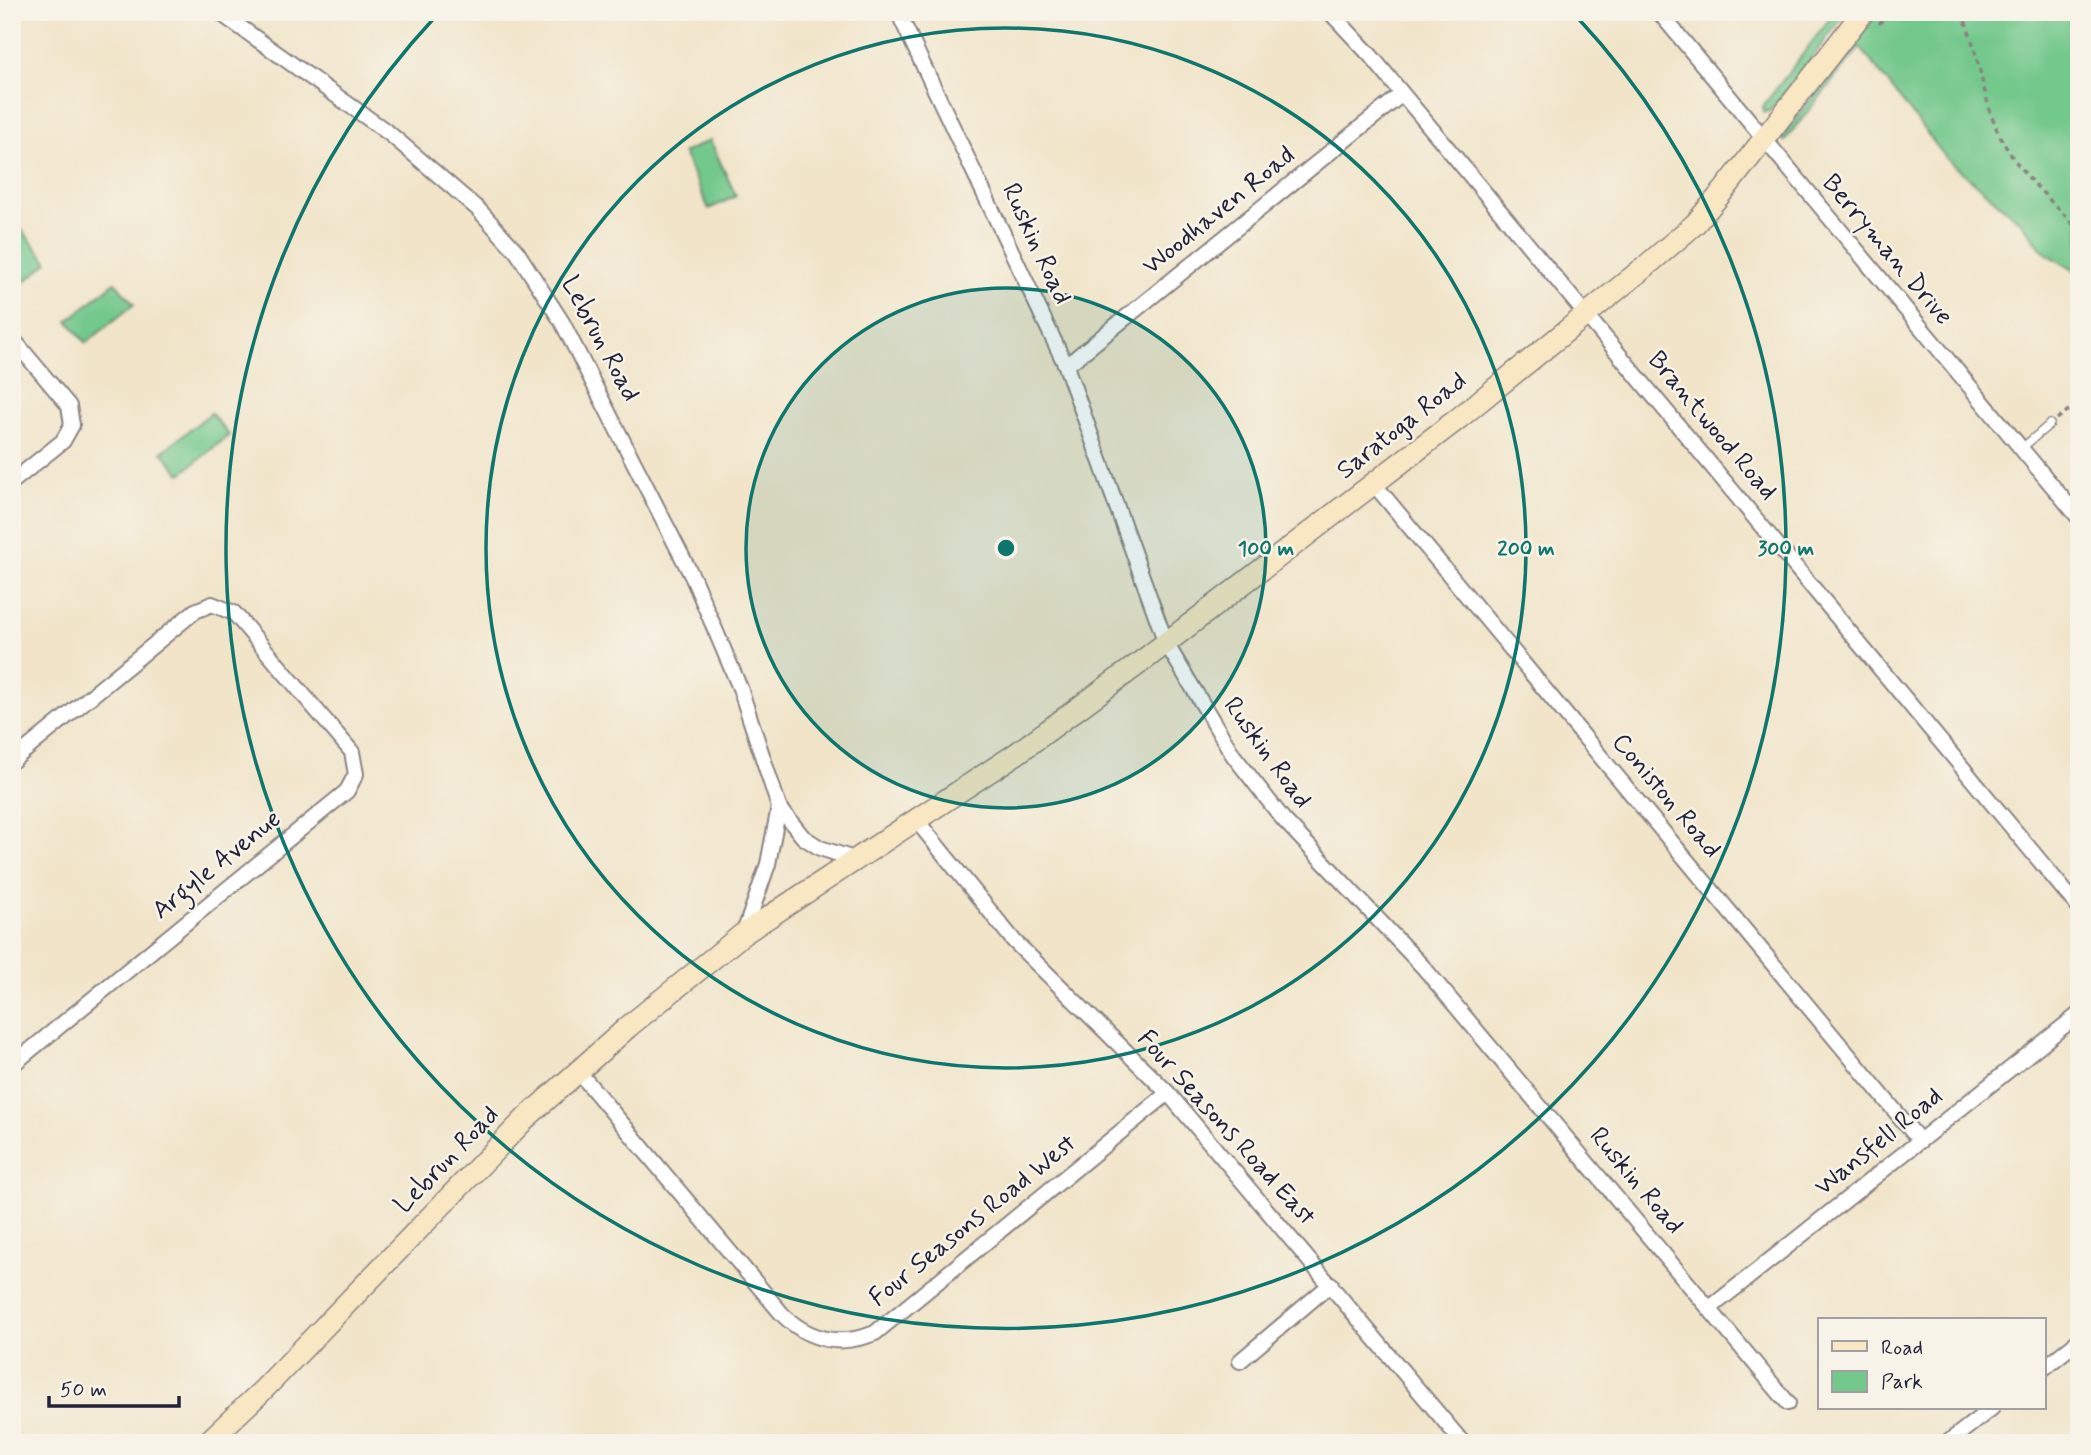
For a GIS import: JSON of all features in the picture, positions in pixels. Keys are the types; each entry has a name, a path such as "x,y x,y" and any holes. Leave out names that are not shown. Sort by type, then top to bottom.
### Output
{"street":[{"name":"Lebrun Road","path":"219,12 390,134 479,210 529,267 562,322 693,578 740,688 779,807 803,837 837,856 857,860"},
{"name":"Ruskin Road","path":"898,12 1066,366 1166,643 1233,755 1283,819 1424,968 1788,1403"},
{"name":"Brantwood Road","path":"1330,12 1402,94 2079,908"},
{"name":"Berryman Drive","path":"1658,12 2079,518"},
{"name":"Saratoga Road","path":"917,821 1016,754 1166,643 1587,316 1695,223 1858,14"},
{"name":"Woodhaven Road","path":"1066,366 1402,94"},
{"path":"12,482 63,441 72,425 69,406 17,344"},
{"name":"Coniston Road","path":"1374,484 1920,1141"},
{"name":"Argyle Avenue","path":"12,761 195,611 212,604 234,613 290,678 352,752 356,774 346,791 12,1065"},
{"name":"Lebrun Road","path":"743,933 768,863 779,807"},
{"name":"Lebrun Road","path":"207,1443 577,1070 743,933 917,821"},
{"name":"Four Seasons Road East","path":"917,821 1014,941 1168,1093 1463,1443"},
{"name":"Wansfell Road","path":"1710,1308 2079,1014"},
{"name":"Four Seasons Road West","path":"577,1070 782,1314 806,1334 841,1342 875,1333 1168,1093"},
{"path":"1240,1361 1331,1284"},
{"path":"2046,1365 2079,1340"},
{"path":"1947,1443 1989,1410"}],"lane":[{"path":"2021,449 2050,424"}],"path":[{"path":"1961,12 1972,36 1988,104 2002,140 2020,168 2079,230"},
{"path":"2050,424 2079,401"}],"green space":[{"path":"1835,12 1847,12 1770,111 1764,112 1763,106"},
{"path":"1879,12 2079,12 2079,279 2075,271 2043,251 2023,224 1947,159 1860,47 1784,141 1781,137"},
{"path":"710,140 736,196 709,209 683,153"},
{"path":"12,218 48,262 26,281 12,263"},
{"path":"115,282 134,304 86,343 68,321"},
{"path":"211,413 229,435 181,474 162,452"}]}
